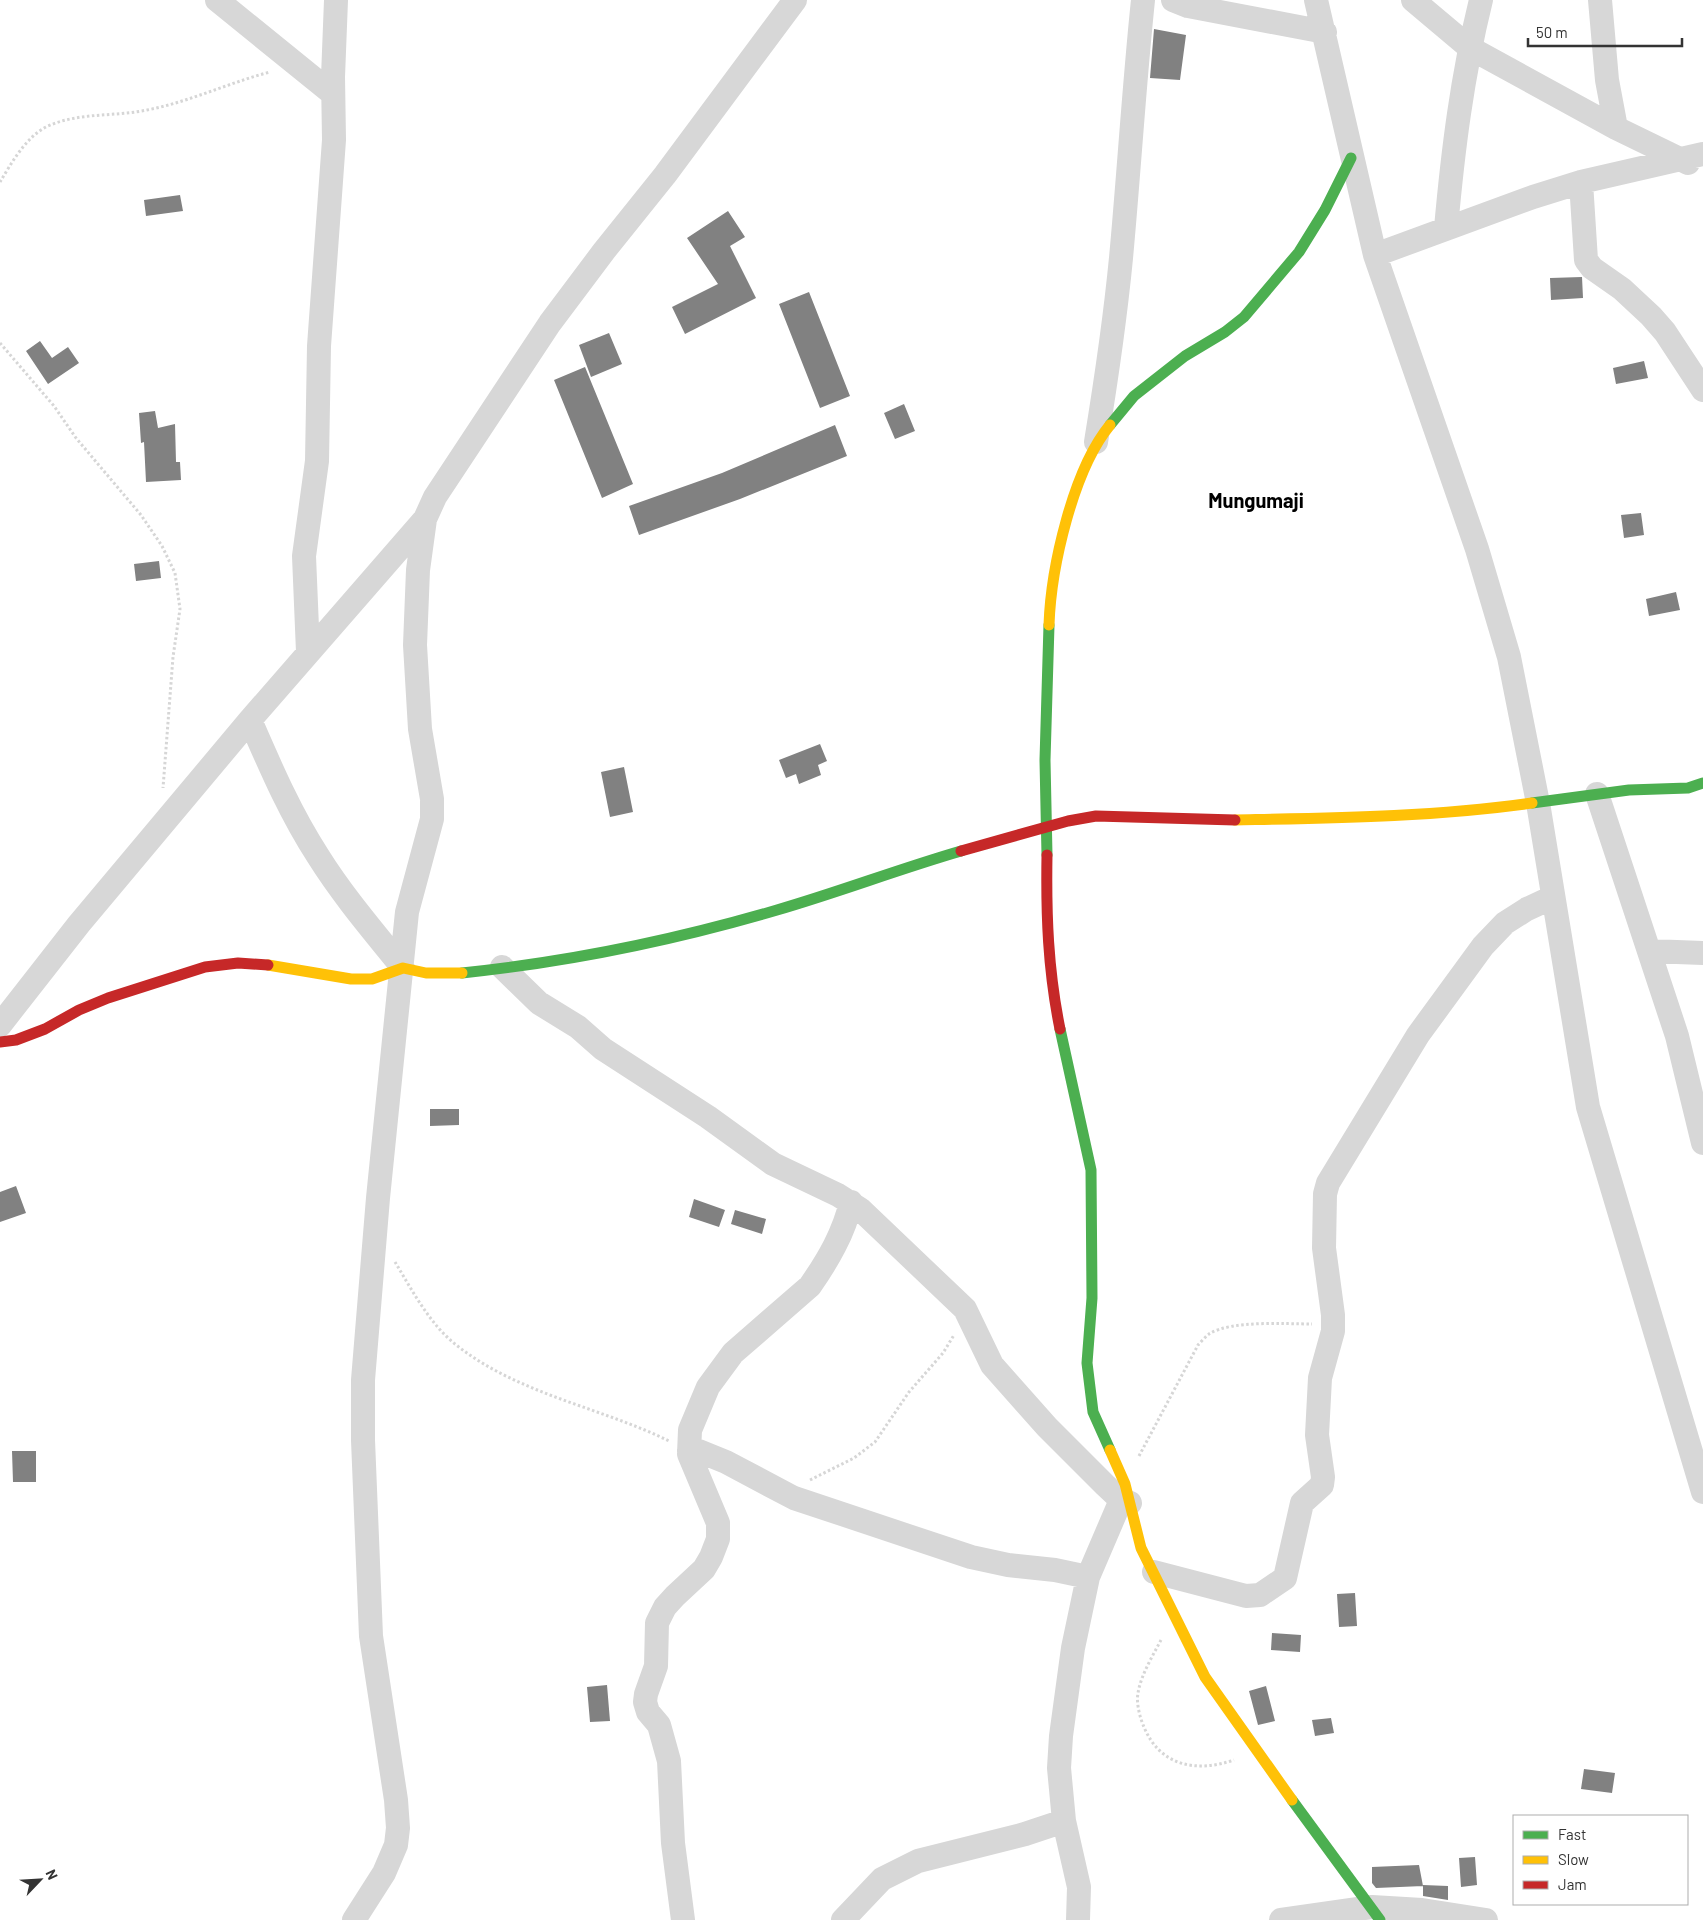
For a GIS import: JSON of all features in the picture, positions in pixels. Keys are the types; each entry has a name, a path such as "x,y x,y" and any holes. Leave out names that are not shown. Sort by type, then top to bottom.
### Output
{"street":[{"path":"217,0 299,64 333,94"},
{"path":"308,652 304,556 317,461 319,346 334,140 333,94 336,0"},
{"path":"354,1920 384,1872 396,1845 398,1828 396,1800 371,1636 363,1400 367,1320 409,898 424,852 432,819 432,799 420,729 414,645 418,570 425,519 435,497 550,323 604,250 665,175 795,0"},
{"path":"1143,0 1133,92 1121,257 1096,442 1076,489 1054,571 1047,668 1045,760 1048,828 1046,917 1048,964 1091,1170 1093,1289 1087,1363 1088,1385 1093,1412 1125,1495 1142,1548 1206,1677 1257,1752 1376,1914"},
{"path":"1173,0 1197,8 1325,32"},
{"path":"1316,0 1325,32 1351,158 1375,255 1477,549 1509,657 1538,804 1588,1107 1703,1492"},
{"path":"1413,0 1470,48 1616,128 1692,157 1703,169"},
{"path":"1446,228 1454,139 1470,48 1481,0"},
{"path":"1600,0 1607,80 1616,128"},
{"path":"1375,255 1533,197 1581,182 1692,157"},
{"path":"1096,442 1134,396 1185,356 1225,332 1244,317 1299,252 1325,210 1351,158"},
{"path":"1581,182 1586,260 1592,268 1622,289 1651,316 1665,332 1703,390"},
{"path":"0,1025 79,924 250,720 425,519"},
{"path":"250,720 272,770 314,850 403,968"},
{"path":"0,1042 16,1040 33,1034 108,998 205,967 238,963 278,966 350,979 372,979 403,968 426,973 462,974 502,967 537,964 708,928 777,910 905,867 1068,821 1096,816 1227,820 1414,816 1538,804 1597,794 1688,788 1703,783"},
{"path":"1597,794 1677,1036 1703,1143"},
{"path":"1154,1572 1246,1596 1260,1595 1286,1578 1302,1503 1322,1485 1324,1477 1317,1435 1320,1378 1333,1324 1324,1248 1325,1194 1328,1183 1418,1035 1483,946 1505,923 1527,909 1553,897"},
{"path":"1650,951 1703,953"},
{"path":"502,967 539,1004 578,1026 603,1049 708,1117 773,1164 851,1202 965,1309 992,1365 1008,1385 1079,1461 1125,1495"},
{"path":"683,1920 672,1843 669,1761 659,1725 648,1712 645,1702 656,1666 657,1624 665,1607 704,1569 718,1539 718,1523 689,1451 690,1430 708,1387 742,1344 810,1286 834,1249 847,1218 851,1202"},
{"path":"689,1451 694,1449 711,1455 786,1494 971,1557 1088,1577"},
{"path":"1078,1920 1079,1887 1064,1821 1059,1768 1061,1736 1073,1648 1088,1577 1125,1495"},
{"path":"843,1920 882,1879 902,1869 918,1862 984,1843 1025,1834 1064,1821"},
{"path":"1281,1920 1422,1910 1486,1920"}],"path":[{"path":"0,182 14,160 44,128 84,117 145,111 184,101 240,80 299,64"},
{"path":"0,343 54,406 76,438 141,515 162,546 175,573 180,609 173,657 163,790"},
{"path":"394,1260 428,1315 454,1344 478,1359 562,1401 618,1418 689,1451"},
{"path":"786,1494 854,1458 874,1442 913,1386 943,1353 965,1309"},
{"path":"1125,1495 1198,1346 1208,1335 1218,1330 1239,1326 1333,1324"},
{"path":"1175,1616 1152,1657 1137,1694 1140,1718 1150,1742 1165,1756 1194,1767 1208,1767 1257,1752"}],"building":[{"path":"1154,29 1186,35 1180,80 1150,78"},
{"path":"180,195 183,211 146,216 144,200"},
{"path":"728,211 745,237 730,246 756,298 685,334 672,307 718,284 687,238"},
{"path":"1582,277 1583,298 1551,300 1550,278"},
{"path":"809,292 850,396 820,408 779,304"},
{"path":"609,333 622,364 591,377 579,345"},
{"path":"40,341 52,358 68,347 79,363 48,384 26,351"},
{"path":"1644,361 1648,378 1616,384 1613,368"},
{"path":"585,367 633,484 602,498 554,380"},
{"path":"904,404 915,431 895,439 884,413"},
{"path":"155,411 158,428 175,424 176,462 180,462 181,480 146,482 144,442 141,443 139,413"},
{"path":"835,425 847,456 740,499 639,535 629,506 722,473"},
{"path":"1641,513 1644,535 1624,538 1621,515"},
{"path":"159,561 161,578 136,581 134,564"},
{"path":"1676,592 1680,610 1649,616 1646,599"},
{"path":"820,744 827,761 818,765 821,775 799,784 796,774 786,778 779,760"},
{"path":"624,767 633,812 610,817 601,772"},
{"path":"430,1109 459,1109 459,1125 430,1126"},
{"path":"16,1186 26,1213 0,1222 0,1192"},
{"path":"694,1199 725,1210 719,1227 689,1217"},
{"path":"735,1210 766,1219 762,1234 731,1224"},
{"path":"12,1451 36,1451 36,1482 13,1482"},
{"path":"1355,1593 1357,1626 1339,1627 1337,1594"},
{"path":"1272,1633 1301,1635 1300,1652 1271,1650"},
{"path":"607,1685 610,1721 590,1722 587,1687"},
{"path":"1266,1686 1275,1721 1258,1725 1249,1691"},
{"path":"1331,1718 1334,1733 1315,1736 1312,1720"},
{"path":"1584,1769 1615,1773 1612,1793 1581,1789"},
{"path":"1475,1857 1477,1885 1461,1887 1459,1858"},
{"path":"1419,1865 1423,1886 1376,1888 1372,1883 1372,1867"},
{"path":"1423,1885 1448,1886 1448,1900 1423,1896"}],"traffic: fast":[{"path":"1110,425 1134,396 1185,356 1225,332 1244,317 1299,252 1325,210 1351,158"},
{"path":"1047,855 1045,760 1049,625"},
{"path":"1532,803 1629,790 1688,788 1703,783"},
{"path":"462,973 542,963 621,949 700,931 800,903 961,851"},
{"path":"1060,1029 1091,1170 1092,1298 1087,1363 1093,1412 1110,1450"},
{"path":"1292,1800 1380,1920"}],"traffic: slow":[{"path":"1049,625 1054,576 1066,520 1085,467 1110,425"},
{"path":"1235,820 1421,814 1532,803"},
{"path":"268,965 351,979 372,979 403,968 426,973 462,973"},
{"path":"1110,1450 1125,1484 1141,1548 1205,1677 1292,1800"}],"traffic: jam":[{"path":"961,851 1068,821 1096,816 1235,820"},
{"path":"1047,855 1049,942 1060,1029"},
{"path":"0,1042 16,1040 45,1029 79,1010 108,998 205,967 238,963 268,965"}],"district":[{"name":"Mungumaji","path":"1256,500"}]}
